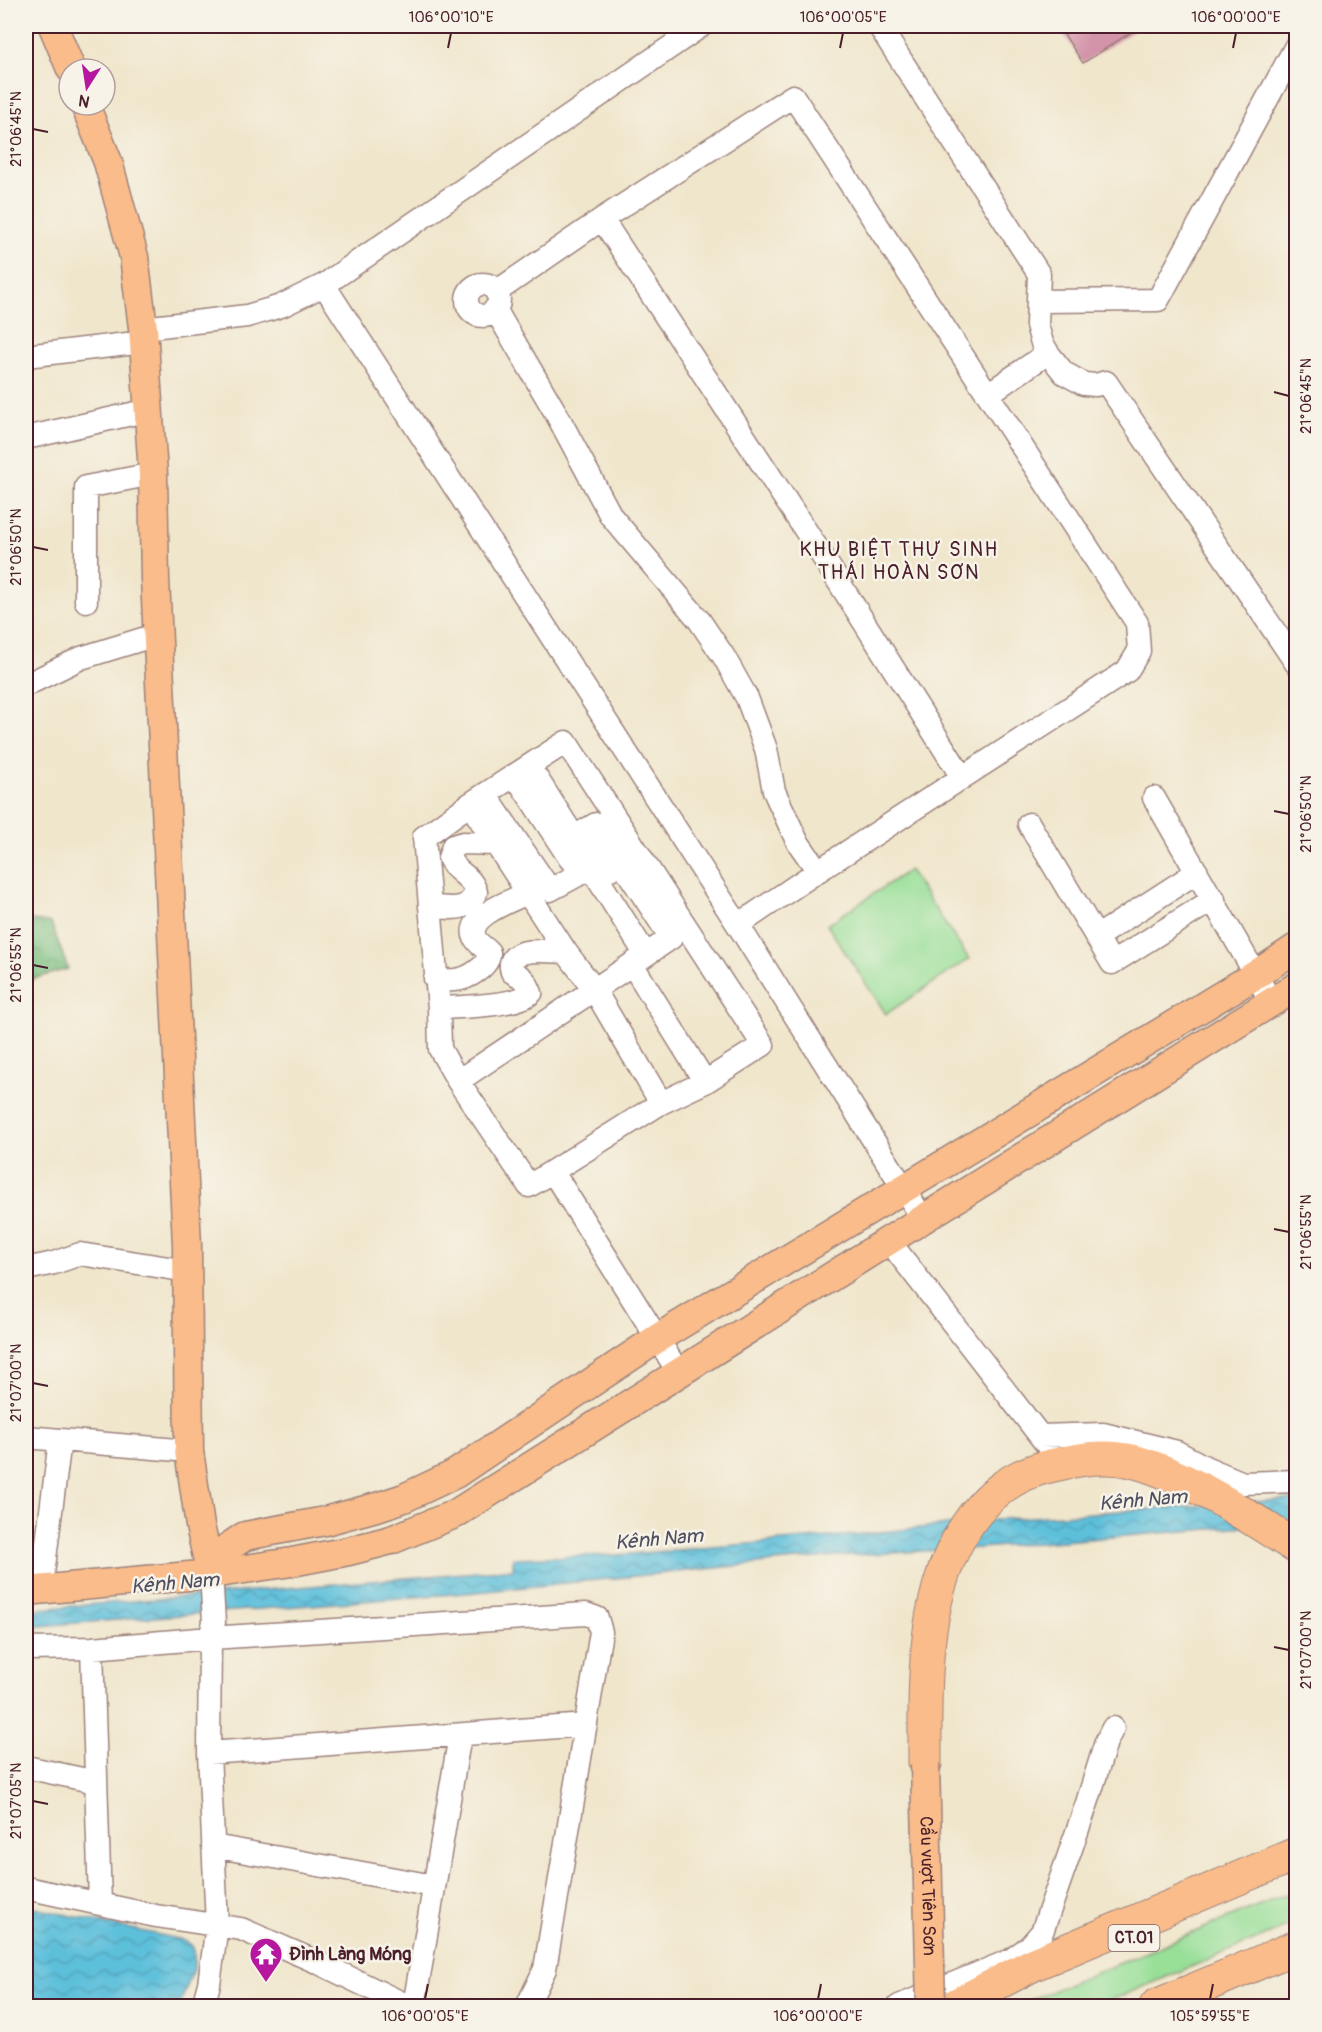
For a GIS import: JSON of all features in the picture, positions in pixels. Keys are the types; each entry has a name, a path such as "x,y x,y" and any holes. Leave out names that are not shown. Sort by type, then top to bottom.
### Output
{"highway":[{"path":"925,1764 929,1642 935,1602 943,1571 957,1540 976,1512 994,1493 1015,1478 1061,1463 1096,1457 1134,1462 1187,1484 1244,1513 1296,1547"},
{"path":"954,2007 1034,1964 1296,1854"},
{"name":"CT.01","path":"972,2007 1296,1870"},
{"path":"1156,2007 1296,1947"},
{"path":"1196,2007 1296,1964"}],"main road":[{"path":"53,26 66,57"},
{"path":"90,117 108,162 134,257 144,335 153,474 155,579 188,1271 189,1451 200,1526 211,1574"},
{"path":"211,1574 227,1548 245,1536 325,1521 380,1506 404,1498 455,1474 658,1338 1257,974 1296,948"},
{"path":"33,1590 211,1574 349,1551 391,1540 455,1514 1296,987"},
{"name":"Cầu vượt Tiên Sơn","path":"925,1764 931,2007"}],"street":[{"path":"26,356 247,316 281,306 324,285 701,26"},
{"path":"879,26 1039,274 1037,325 1042,343 1048,353 1064,373 1084,384 1096,385 1106,382 1296,663"},
{"path":"1038,301 1158,300 1296,46"},
{"path":"738,925 1127,671 1139,651 1137,623 793,96 602,219 496,301 611,516 699,620 747,698 766,749 774,791 796,841 818,871"},
{"path":"602,219 821,554 962,777"},
{"path":"324,285 738,925 923,1219"},
{"path":"988,394 1048,353"},
{"path":"26,438 149,410"},
{"path":"86,601 86,488 153,474"},
{"path":"26,685 81,658 159,634"},
{"path":"566,742 763,1045 705,1082 661,1103 529,1186 458,1081 440,1049 439,1008 424,837 522,770 566,742"},
{"path":"458,1081 671,938 596,824 574,837 522,770"},
{"path":"1154,798 1272,1003"},
{"path":"477,799 495,844 566,952 594,989 661,1103"},
{"path":"477,799 550,890 591,868 646,955 705,1082"},
{"path":"1029,824 1098,936 1112,963 1214,900"},
{"path":"430,907 463,907 471,902 476,892 473,881 453,866 449,858 453,846 463,843 495,844"},
{"path":"1098,936 1197,872"},
{"path":"435,979 456,980 485,965 489,952 474,937 473,929 476,922 499,906 528,893"},
{"path":"439,1008 485,1005 524,998 531,993 528,984 512,972 511,959 515,955 529,952 566,952"},
{"path":"553,1172 679,1373"},
{"path":"889,1241 1061,1463"},
{"path":"26,1269 80,1254 188,1271"},
{"path":"1040,1436 1103,1434 1177,1452 1243,1483 1296,1481"},
{"path":"26,1437 189,1451"},
{"path":"33,1590 60,1440"},
{"path":"203,2007 209,1984 217,1925 209,1753 211,1574"},
{"path":"26,1649 92,1648 212,1630 586,1614 597,1618 602,1632 545,1969 527,2007"},
{"path":"92,1648 100,1904"},
{"path":"209,1753 586,1725"},
{"path":"898,2007 1011,1960 1030,1946 1042,1932 1106,1742 1113,1728"},
{"path":"414,2007 460,1735"},
{"path":"26,1767 96,1782"},
{"path":"213,1846 434,1886"},
{"path":"26,1888 156,1916 241,1929 320,1963 408,2007"}],"green space":[{"path":"909,870 969,959 886,1014 827,925"},
{"path":"26,919 51,923 68,969 26,981"},
{"path":"1296,1890 1296,1923 1121,1996 1095,2006 1016,2006"}],"water":[{"name":"Kênh Nam","path":"1296,1499 1296,1522 979,1548 836,1556 466,1593 26,1627 26,1610 513,1569 513,1558 619,1555 854,1535 1003,1519"},
{"path":"26,1906 183,1940 191,1945 194,1951 193,1966 179,2006 85,2006 26,1996"}],"building":[{"path":"1074,26 1141,26 1083,63 1063,33"}],"place":[{"name":"Đình Làng Móng","path":"266,1983"}],"district":[{"name":"KHU BIỆT THỰ SINH THÁI HOÀN SƠN","path":"899,560"}]}
